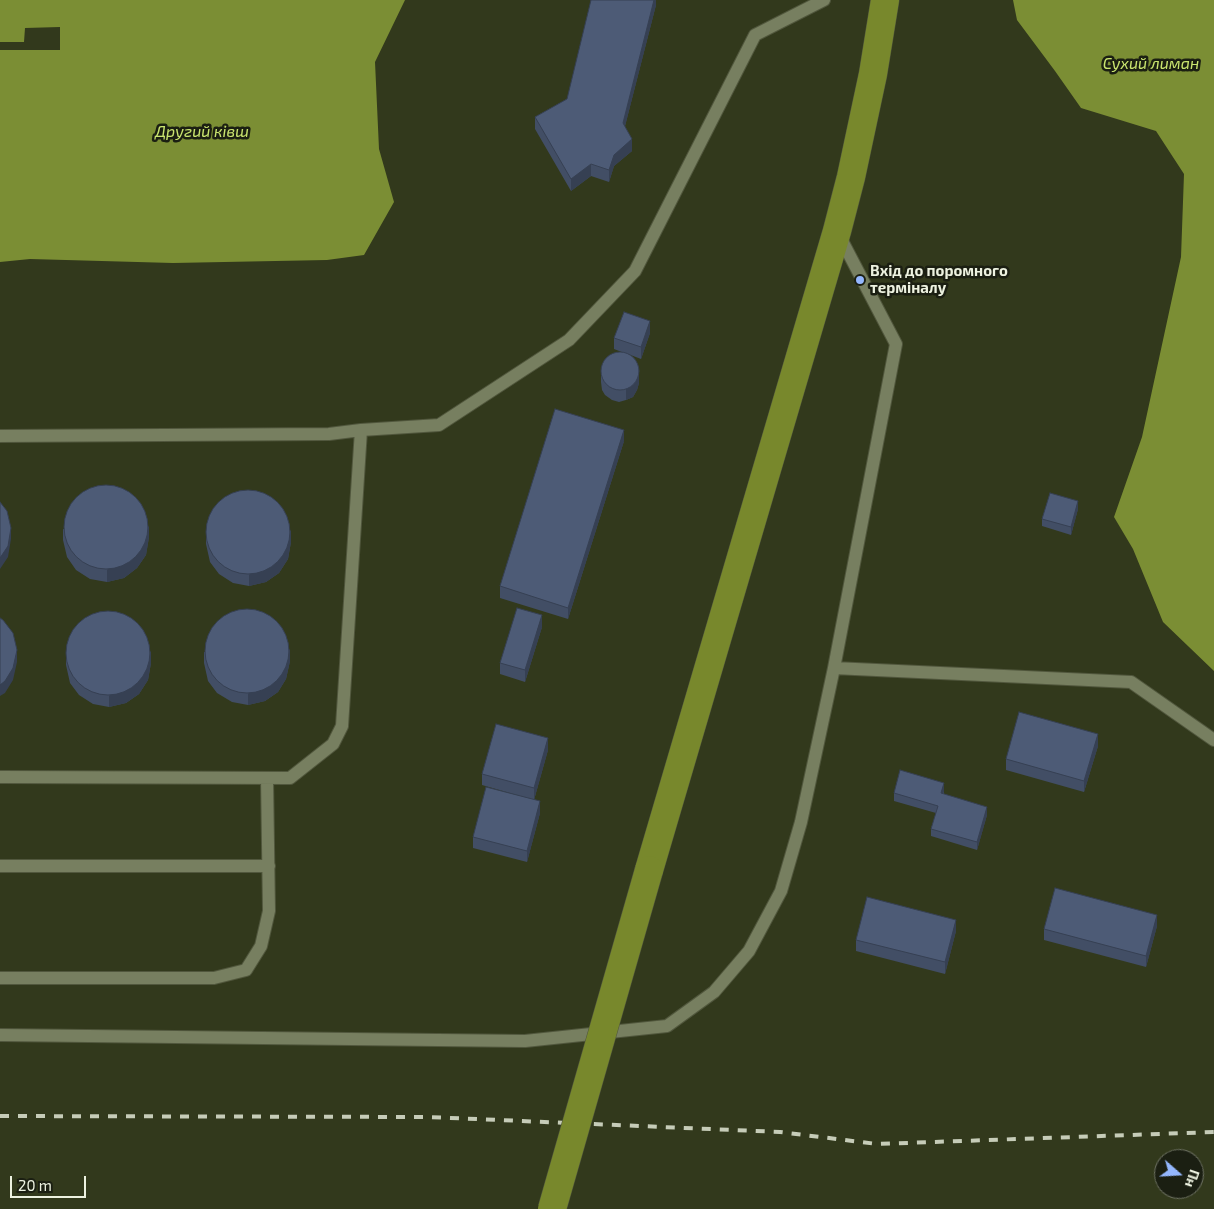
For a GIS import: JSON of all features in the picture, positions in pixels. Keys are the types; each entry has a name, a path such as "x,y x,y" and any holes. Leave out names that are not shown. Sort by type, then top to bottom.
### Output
{"main road":[{"path":"552,1209 649,870 837,231 851,177 873,74 884,0"}],"lane":[{"path":"0,436 329,434 439,425 569,340 636,271 755,35 824,0"},
{"path":"0,1035 525,1041 667,1026 714,992 749,952 781,891 802,822 834,668 896,344 837,231"},
{"path":"0,777 290,778 333,744 342,726 361,430"},
{"path":"834,668 1131,682 1214,740"},
{"path":"0,978 214,978 246,970 261,946 269,911 267,778"},
{"path":"0,866 268,866"}],"water":[{"name":"Другий ківш","path":"0,0 405,0 375,62 379,149 394,202 364,255 327,260 173,263 30,259 0,262"},
{"name":"Сухий лиман","path":"1013,0 1214,0 1214,671 1163,622 1133,549 1114,517 1142,437 1181,257 1184,174 1156,131 1081,108 1017,20"}],"pier":[{"path":"60,27 60,50 0,50 0,42 24,42 25,28"}],"building":[{"path":"591,0 654,0 623,123 632,139 614,155 609,170 591,164 571,179 535,117 567,99"},
{"path":"624,312 650,321 641,347 614,338"},
{"path":"620,352 633,358 639,371 633,384 620,390 607,384 601,371 607,358"},
{"path":"555,409 624,430 568,608 500,586"},
{"path":"98,485 114,485 130,492 141,503 148,519 145,543 136,557 130,562 114,569 98,569 82,562 71,551 64,535 64,519 71,503 82,492"},
{"path":"240,490 256,490 272,497 283,508 290,524 287,548 278,562 272,567 256,574 240,574 224,567 213,556 206,540 206,524 213,508 224,497"},
{"path":"1050,493 1078,501 1071,527 1042,519"},
{"path":"0,502 7,511 11,528 8,546 0,558"},
{"path":"517,608 542,615 525,670 500,663"},
{"path":"247,609 263,612 277,621 286,635 289,651 286,667 277,681 263,690 247,693 231,690 217,681 208,667 205,651 208,635 217,621 231,612"},
{"path":"100,611 116,611 132,618 143,629 150,645 147,669 138,683 132,688 116,695 100,695 84,688 73,677 66,661 66,645 73,629 84,618"},
{"path":"0,618 13,633 17,650 13,668 5,681 0,685"},
{"path":"1019,712 1098,734 1084,781 1006,759"},
{"path":"496,724 548,738 534,788 482,774"},
{"path":"900,770 944,783 941,793 987,807 977,842 931,829 938,806 894,793"},
{"path":"486,787 540,801 527,851 473,837"},
{"path":"1055,888 1157,915 1146,956 1044,929"},
{"path":"867,897 956,920 945,962 856,940"}],"railway":[{"path":"0,1116 428,1117 780,1132 877,1144 1214,1132"}],"place":[{"name":"Вхід до поромного терміналу","path":"860,280"}]}
